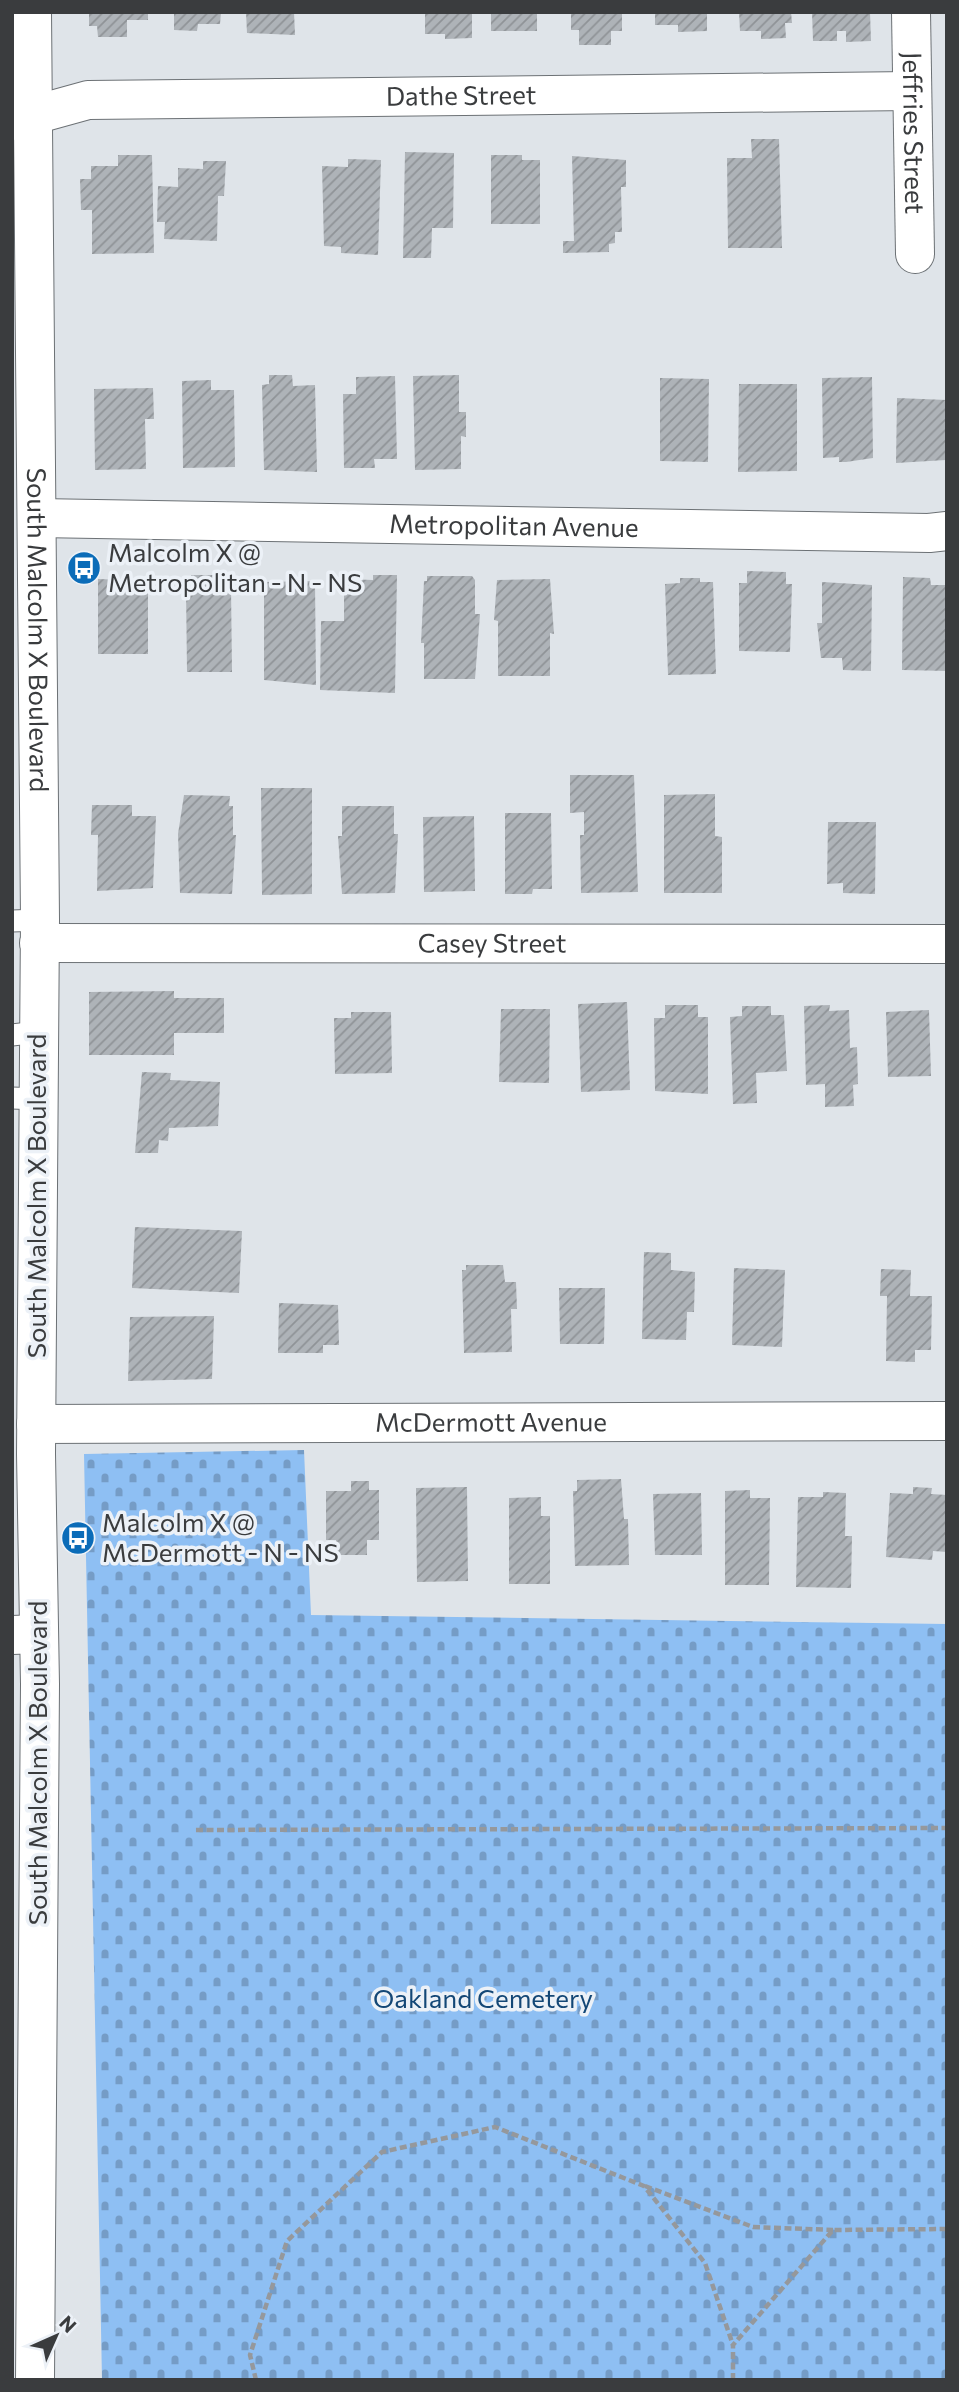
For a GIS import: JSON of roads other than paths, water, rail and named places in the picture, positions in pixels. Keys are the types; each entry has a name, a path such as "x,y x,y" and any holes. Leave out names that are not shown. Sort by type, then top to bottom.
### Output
{"street":[{"name":"South Malcolm X Boulevard","path":"28,2362 26,1634 36,1424 26,1098 25,1034 30,928 24,714 38,518 22,118 32,12"},
{"name":"Jeffries Street","path":"911,12 915,254"},
{"name":"Dathe Street","path":"22,118 88,100 911,91"},
{"name":"Metropolitan Avenue","path":"38,518 915,533 947,530"},
{"name":"Casey Street","path":"30,928 947,944"},
{"name":"McDermott Avenue","path":"36,1424 947,1421"}],"place":[{"name":"Malcolm X @ Metropolitan - N - NS","path":"84,568"},
{"name":"Malcolm X @ McDermott - N - NS","path":"78,1538"}],"park label":[{"name":"Oakland Cemetery","path":"483,1999"}]}
